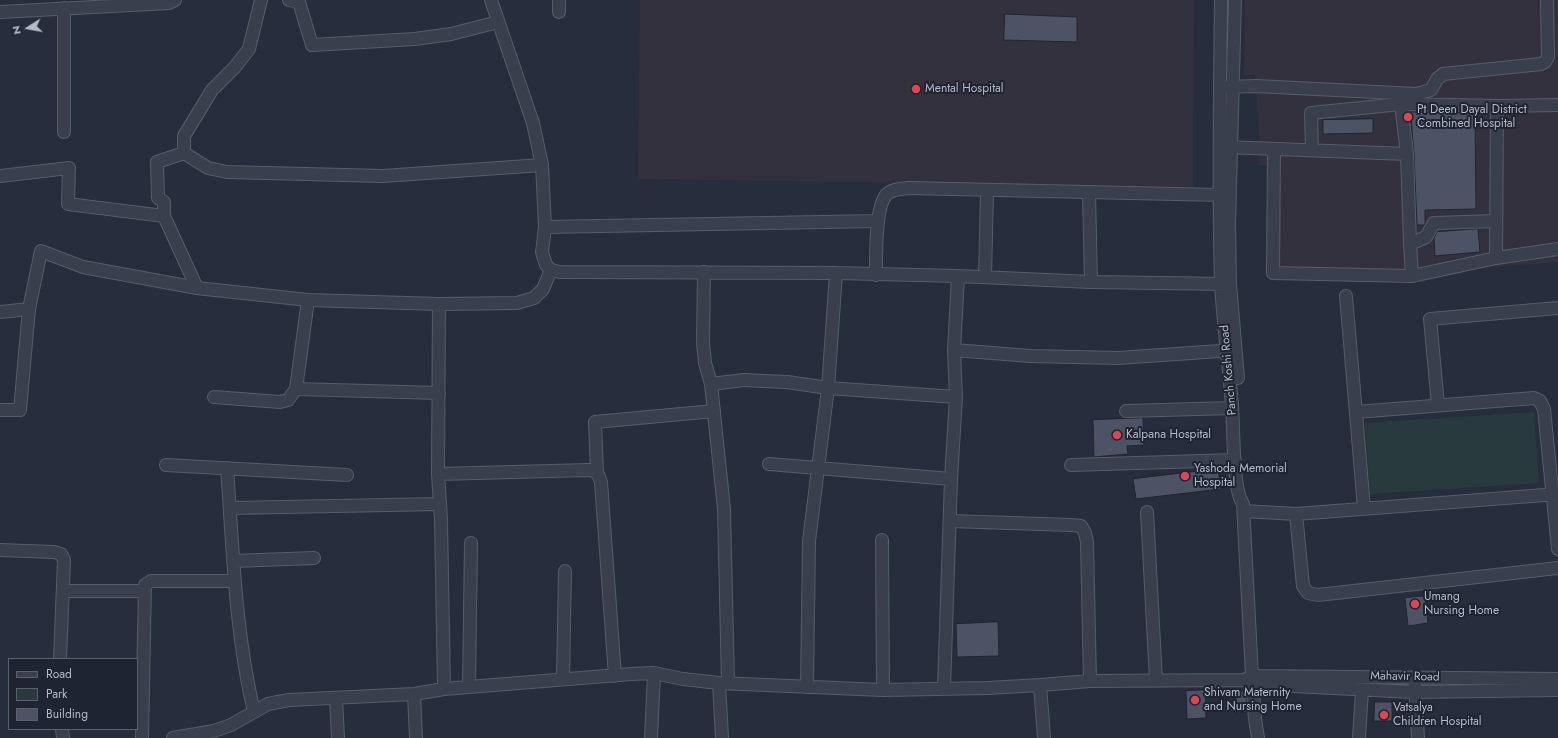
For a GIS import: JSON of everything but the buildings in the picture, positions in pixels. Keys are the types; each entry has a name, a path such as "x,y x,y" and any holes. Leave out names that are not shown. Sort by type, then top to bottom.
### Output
{"street":[{"path":"0,12 35,5 64,8 169,4 175,0"},
{"path":"184,153 184,136 212,90 235,67 249,49 261,0"},
{"path":"289,0 299,2 312,45 414,39 451,34 498,22"},
{"path":"491,0 533,123 542,165 545,227 542,252 546,265 551,270 560,272 836,273 958,276 1092,282 1226,284 1230,224 1235,0"},
{"path":"559,0 559,12"},
{"name":"Panch Koshi Road","path":"1221,0 1219,147 1220,195 1232,350 1232,408 1235,460 1239,498 1243,508 1250,680 1258,738"},
{"path":"1220,87 1256,86 1416,94 1431,90 1437,79 1443,74 1541,64 1546,62 1548,57 1547,0"},
{"path":"64,8 64,132"},
{"path":"1401,104 1406,154 1412,276"},
{"path":"1312,150 1310,113 1401,104 1497,106 1558,105"},
{"path":"1496,258 1497,106"},
{"path":"1219,147 1406,154"},
{"path":"1274,149 1272,273 1412,276 1496,258 1558,249"},
{"path":"184,153 208,168 227,172 299,175 383,176 542,165"},
{"path":"184,153 157,162 158,198 164,202 164,216 197,288"},
{"path":"0,176 69,168 68,204 164,216"},
{"path":"876,274 878,221 882,203 886,194 895,189 1220,195"},
{"path":"985,277 987,190"},
{"path":"1089,193 1092,282"},
{"path":"545,227 878,221"},
{"path":"1410,244 1426,237 1434,223 1496,221"},
{"path":"0,410 20,410 29,309 41,251 83,267 197,288 308,300 439,304 518,303 534,298 543,289 551,270"},
{"path":"704,272 703,343 705,363 711,384 724,509 722,738"},
{"path":"808,687 809,541 828,388 836,273"},
{"path":"944,688 951,478 956,397 954,350 958,276"},
{"path":"1346,296 1364,508"},
{"path":"214,397 280,402 288,400 296,389 308,300"},
{"path":"439,304 438,474 444,689"},
{"path":"1438,405 1430,319 1558,308"},
{"path":"0,312 29,309"},
{"path":"954,350 1030,356 1118,358 1232,350 1246,498 1243,508 1296,514 1555,495"},
{"path":"711,384 744,380 787,382 828,388 956,397"},
{"path":"296,389 439,393"},
{"path":"1356,412 1534,398 1540,401 1544,409 1555,495 1558,549"},
{"path":"1126,412 1232,408"},
{"path":"614,676 601,482 597,472 595,422 714,411"},
{"path":"1071,464 1235,460"},
{"path":"768,464 951,478"},
{"path":"166,466 347,475"},
{"path":"227,468 234,581 243,658 254,712"},
{"path":"438,474 589,470 597,472"},
{"path":"230,508 440,504"},
{"path":"1147,512 1156,680"},
{"path":"1296,514 1303,586 1308,593 1318,595 1558,568"},
{"path":"950,522 1081,526 1085,533 1087,542 1090,681"},
{"path":"882,540 883,690"},
{"path":"469,687 471,543"},
{"path":"0,550 54,552 61,554 64,560 64,591 60,658"},
{"path":"233,561 314,558"},
{"path":"563,679 565,571"},
{"path":"142,738 145,585 151,581 234,581"},
{"path":"64,591 144,591"},
{"path":"651,738 654,673"},
{"path":"173,738 214,731 231,725 268,704 289,700 414,694 444,689 654,673 683,679 723,683 883,690 1040,685 1090,681 1156,680 1250,680 1362,690 1414,692 1558,690"},
{"path":"1416,677 1414,692 1418,738"},
{"name":"Mahavir Road","path":"1250,680 1416,677 1558,679"},
{"path":"1040,685 1044,738"},
{"path":"1359,738 1362,690"},
{"path":"414,694 416,738"},
{"path":"336,698 338,738"}],"shaded area":[{"name":"Mental Hospital","path":"640,0 1194,0 1193,187 638,179"},
{"name":"Pt Deen Dayal District Combined Hospital","path":"1245,0 1558,0 1558,262 1481,268 1424,282 1265,277 1268,165 1259,165 1260,149 1255,75 1244,75"}],"green space":[{"path":"1534,412 1539,483 1370,494 1365,423"}],"place":[{"name":"Mental Hospital","path":"916,89"},
{"name":"Pt Deen Dayal District Combined Hospital","path":"1408,117"},
{"name":"Kalpana Hospital","path":"1117,435"},
{"name":"Yashoda Memorial Hospital","path":"1185,476"},
{"name":"Umang Nursing Home","path":"1415,604"},
{"name":"Shivam Maternity and Nursing Home","path":"1195,700"},
{"name":"Vatsalya Children Hospital","path":"1384,715"}]}
